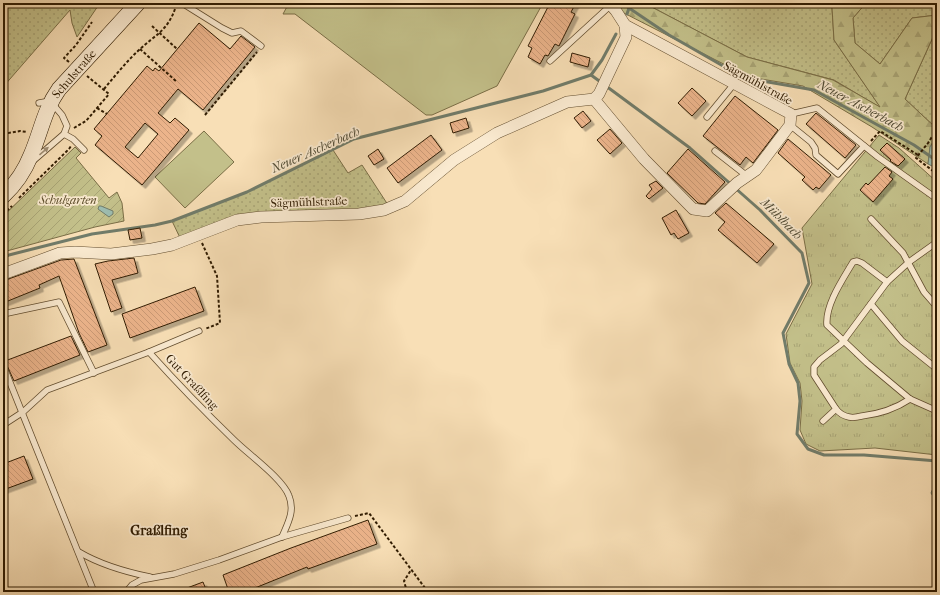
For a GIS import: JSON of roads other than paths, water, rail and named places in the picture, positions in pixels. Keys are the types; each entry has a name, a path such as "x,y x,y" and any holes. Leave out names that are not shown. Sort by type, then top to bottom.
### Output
{"street":[{"name":"Schulstraße","path":"79,71 124,3"},
{"name":"Schulstraße","path":"3,196 10,189 31,156 42,121 45,102 51,84 79,71 138,3"},
{"name":"Sägmühlstraße","path":"3,274 60,253 74,252 111,254 152,249 182,242 236,220 261,217 359,214 384,210 405,201 454,160 497,132 567,102 597,96 644,159 693,209 707,211 734,186 756,170 790,125 791,114 625,25 610,4"},
{"path":"597,96 626,37 625,25"},
{"name":"Schulstraße","path":"3,182 16,163 28,132 45,102"}],"lane":[{"path":"182,3 222,28 232,33 241,32 261,46"},
{"path":"550,61 610,4"},
{"path":"707,117 734,84"},
{"path":"24,168 64,134 67,126 62,116 45,102"},
{"path":"791,114 817,108 865,147 937,198"},
{"path":"790,125 811,142 816,155 838,174 865,147"},
{"path":"64,134 73,139 84,150"},
{"path":"715,151 747,176"},
{"path":"871,219 903,253 924,292 937,307"},
{"path":"910,399 898,407 880,413 850,418 836,409 814,375 814,367 820,360 844,341 887,282 908,262 937,242"},
{"path":"887,282 862,262 853,262 840,283 827,313 826,325 866,363 910,399 937,411"},
{"path":"3,314 59,302 94,373"},
{"path":"871,304 902,340 937,369"},
{"path":"149,352 199,331"},
{"name":"Gut Graßlfing","path":"3,425 23,412 47,390 149,352 189,396 236,442 284,485 289,496 292,509 282,537"},
{"path":"3,365 94,592"},
{"path":"823,421 836,409"},
{"path":"126,592 132,585 152,578 174,574 219,560 282,537 348,518"},
{"path":"78,552 91,560 152,578"}],"waterway":[{"name":"Neuer Ascherbach","path":"623,3 629,8"},
{"name":"Neuer Ascherbach","path":"627,14 629,8 669,35 744,78 814,90 914,145 937,161"},
{"name":"Neuer Ascherbach","path":"3,258 9,255 92,234 155,225 172,221 247,192 354,139 543,91 591,75 602,60 616,34"},
{"path":"591,75 602,83"},
{"name":"Mühlbach","path":"606,86 690,148 760,210 802,253 809,283 783,333 789,364 798,383 800,401 797,434 808,449 824,455 864,455 937,461"}],"district":[{"name":"Graßlfing","path":"159,530"}],"park label":[{"name":"Schulgarten","path":"68,200"}]}
